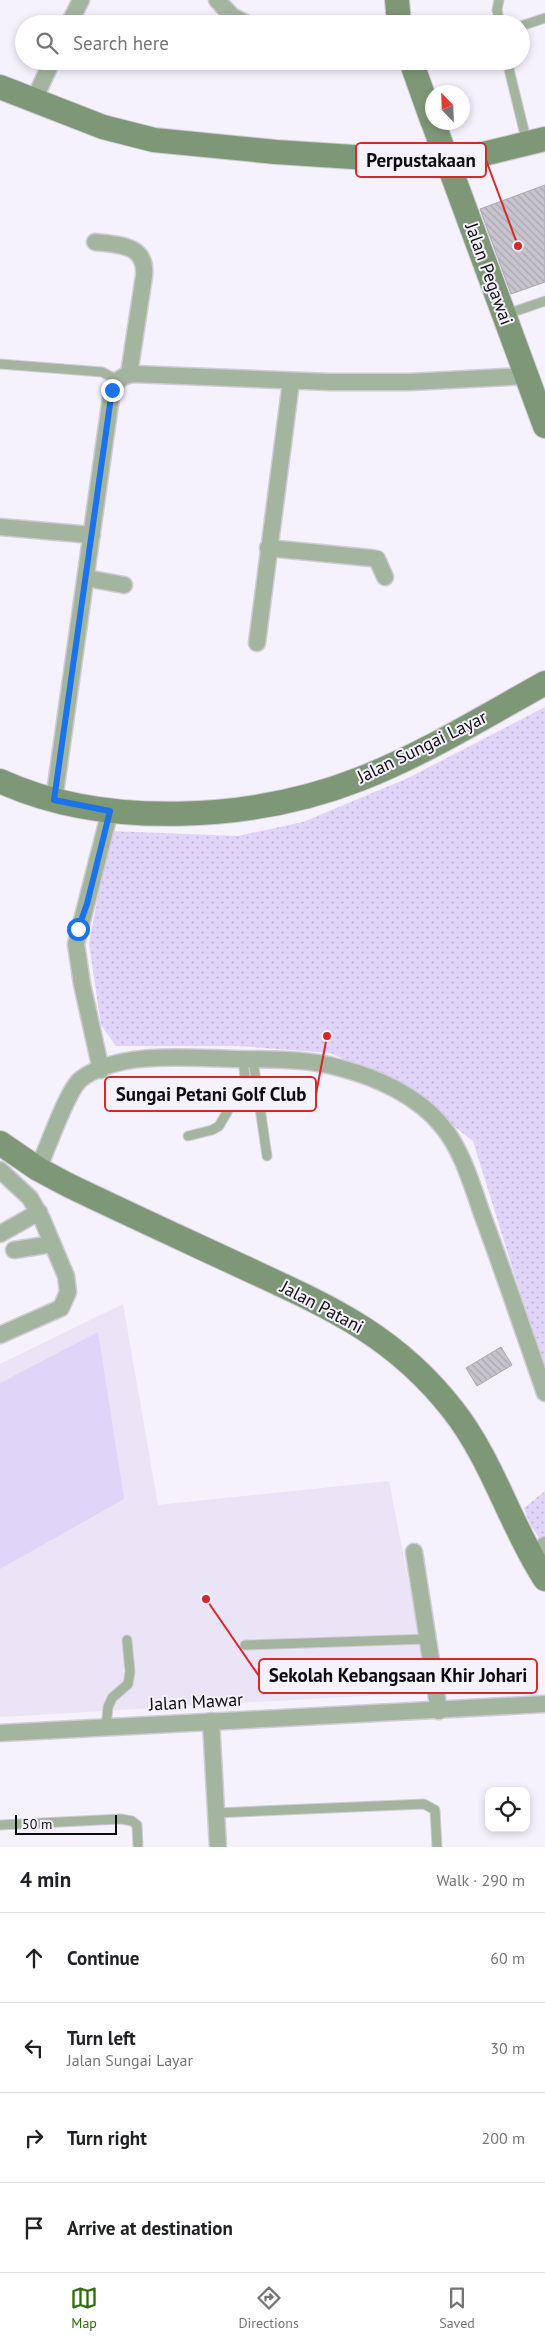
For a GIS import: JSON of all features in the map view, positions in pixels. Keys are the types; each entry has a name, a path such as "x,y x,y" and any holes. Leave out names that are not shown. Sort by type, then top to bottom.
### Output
{"main road":[{"path":"397,0 398,15"},
{"name":"Jalan Pegawai","path":"414,70 425,100"},
{"path":"0,87 103,127 172,143 412,162 447,161 536,141"},
{"name":"Jalan Pegawai","path":"436,130 545,426"},
{"name":"Jalan Sungai Layar","path":"0,780 27,793 110,811 165,814 227,810 273,803 331,789 358,780 407,759 545,683"},
{"path":"0,792 27,793"},
{"name":"Jalan Patani","path":"0,1143 38,1170 337,1312 392,1348 421,1374 454,1411 539,1552 545,1579"}],"street":[{"path":"74,15 81,0"},
{"path":"216,0 231,15"},
{"path":"34,100 48,70"},
{"path":"54,800 112,390 123,377 144,276 144,261 134,250 122,246 95,242"},
{"path":"123,377 148,374 291,382 410,382 527,376"},
{"path":"257,644 291,382"},
{"path":"0,527 92,536"},
{"path":"268,548 371,558 377,560 386,577"},
{"path":"86,578 124,585"},
{"path":"100,1070 80,976 76,944 110,811"},
{"path":"38,1170 74,1087 80,1080 100,1070 152,1057 307,1062 357,1072 394,1088 428,1112 443,1127 452,1140 476,1198 545,1393"},
{"path":"0,1170 30,1198 39,1212 66,1276 68,1292 61,1308 0,1335"},
{"path":"0,1234 27,1216 39,1212"},
{"path":"14,1250 52,1244"},
{"path":"414,1552 439,1711"},
{"name":"Jalan Mawar","path":"0,1734 545,1704"},
{"path":"210,1721 218,1847"}],"lane":[{"path":"498,15 499,0"},
{"path":"530,23 545,18"},
{"path":"510,70 536,141"},
{"path":"504,315 544,304"},
{"path":"0,364 102,372 123,377"},
{"path":"188,1136 212,1130 219,1126 242,1085 248,1060"},
{"path":"248,1060 267,1156"},
{"path":"245,1645 427,1638"},
{"path":"106,1727 108,1707 112,1698 128,1684 130,1672 127,1640"},
{"path":"216,1813 424,1804 435,1810 437,1847"},
{"path":"0,1825 132,1820 137,1825 138,1847"}],"shaded area":[{"path":"545,707 545,1373 473,1141 396,1082 330,1053 239,1046 116,1046 101,1025 89,944 110,831 238,836 303,822 408,778"},
{"path":"123,1304 158,1505 389,1481 430,1692 0,1717 0,1364"},
{"path":"98,1332 124,1499 0,1569 0,1383"},
{"path":"545,1491 545,1547 530,1524 524,1508"}],"building":[{"path":"545,185 545,282 511,294 480,209"},
{"path":"501,1347 512,1365 477,1386 466,1368"}],"place":[{"name":"Perpustakaan","path":"518,246"},
{"name":"Sungai Petani Golf Club","path":"327,1036"},
{"name":"Sekolah Kebangsaan Khir Johari","path":"206,1599"}],"route":[{"path":"78,929 87,904 110,811 54,800 112,390"}]}
